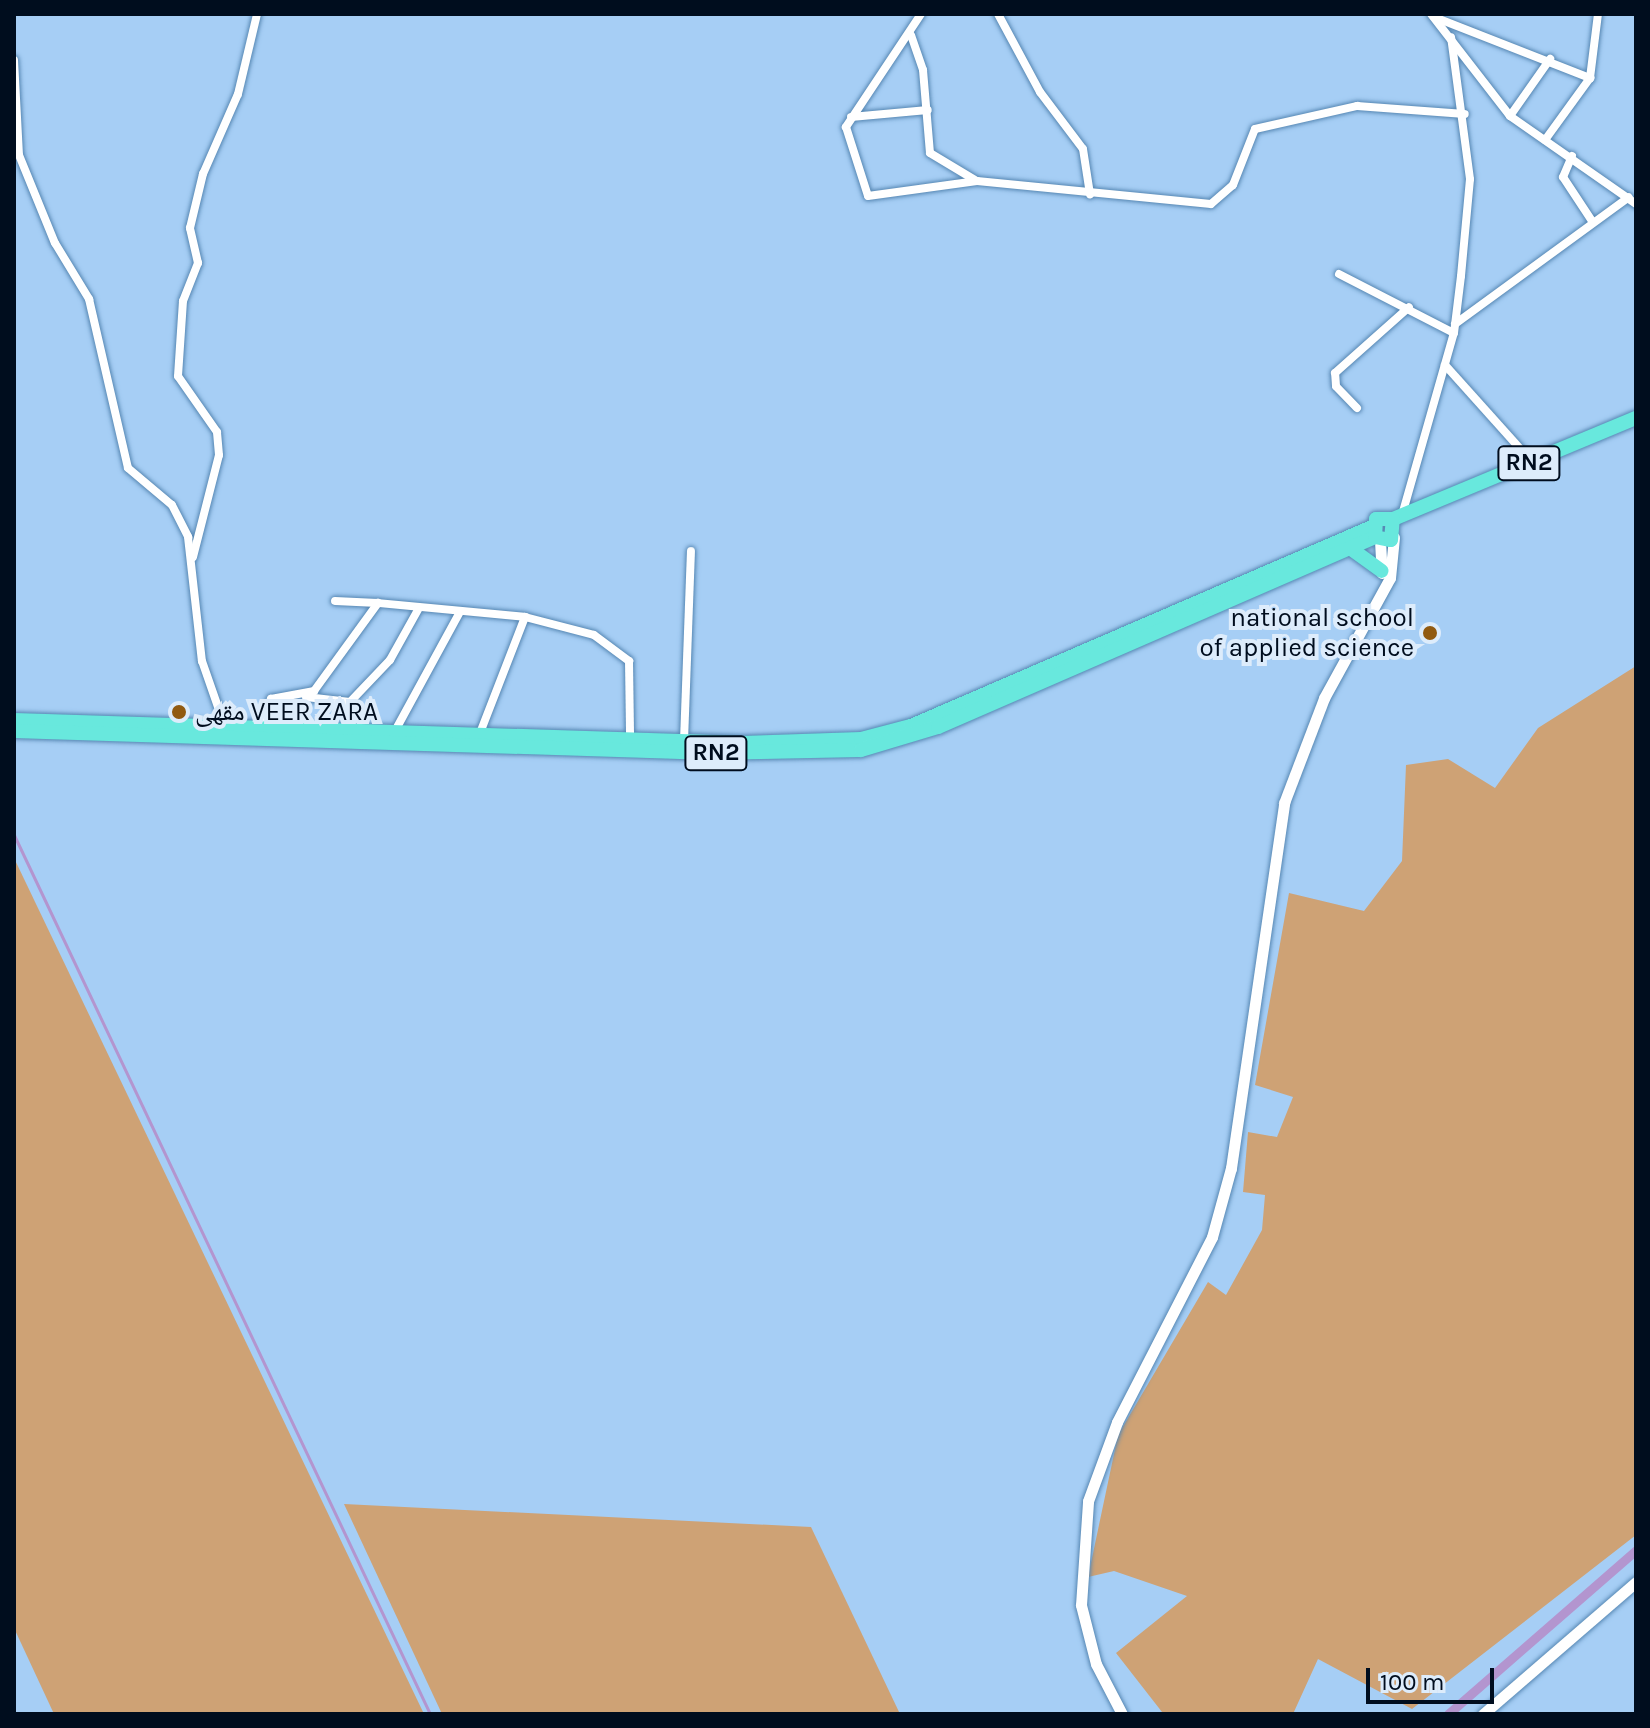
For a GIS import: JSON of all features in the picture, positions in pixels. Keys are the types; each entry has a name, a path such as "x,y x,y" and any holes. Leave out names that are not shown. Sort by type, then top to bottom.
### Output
{"highway":[{"name":"RN2","path":"14,731 712,753 861,750 938,727 1350,548 1422,509 1636,418"},
{"name":"RN2","path":"14,720 684,741 836,742 911,726 1388,529"},
{"path":"1350,548 1382,571"}],"street":[{"path":"193,558 219,455 217,432 183,393 178,376 183,301 199,257 190,228 238,94 257,14"},
{"path":"921,14 911,35 851,117 844,135 868,196 977,181 1211,204 1233,185 1255,129 1357,106 1465,114"},
{"path":"998,14 1040,92 1083,149 1090,194"},
{"path":"1545,140 1590,78 1598,14"},
{"path":"1432,16 1550,59 1590,78"},
{"path":"1432,16 1510,116 1632,200 1592,221 1454,328"},
{"path":"911,35 928,110 933,159 977,181"},
{"path":"1383,590 1382,571 1388,529 1445,365 1454,328 1470,179 1465,114 1451,37"},
{"path":"1510,116 1550,59"},
{"path":"14,60 19,155 55,243 89,299 128,468 172,505 193,558 202,661 225,727"},
{"path":"851,117 928,110"},
{"path":"1572,156 1563,177 1592,221"},
{"path":"1339,274 1454,328"},
{"path":"1357,408 1336,386 1335,373 1409,307"},
{"path":"1445,365 1532,462"},
{"path":"1122,1714 1096,1664 1081,1605 1077,1570 1088,1501 1117,1422 1212,1237 1231,1168 1284,803 1324,698 1393,568 1388,529"},
{"path":"684,741 691,551"},
{"path":"335,601 525,617 594,635 629,661 630,737"},
{"path":"304,697 378,603"},
{"path":"258,728 271,699 304,697 350,702 390,660 419,608"},
{"path":"395,731 460,612"},
{"path":"480,733 525,617"},
{"path":"1483,1714 1636,1582"}],"shaded area":[{"path":"1636,666 1636,1535 1412,1709 1318,1659 1293,1714 1162,1712 1116,1653 1187,1596 1114,1571 1088,1577 1118,1435 1208,1282 1226,1295 1262,1230 1265,1195 1243,1192 1248,1132 1277,1137 1293,1097 1255,1085 1289,893 1364,911 1402,861 1406,765 1448,759 1495,788 1538,728"},
{"path":"14,858 424,1714 54,1714 14,1628"},
{"path":"344,1504 811,1527 900,1714 442,1714"}],"waterway":[{"path":"14,835 430,1714"},
{"path":"1448,1714 1636,1550"}],"place":[{"name":"national school of applied science","path":"1430,633"},
{"name":"مقهى VEER ZARA","path":"179,712"}]}
